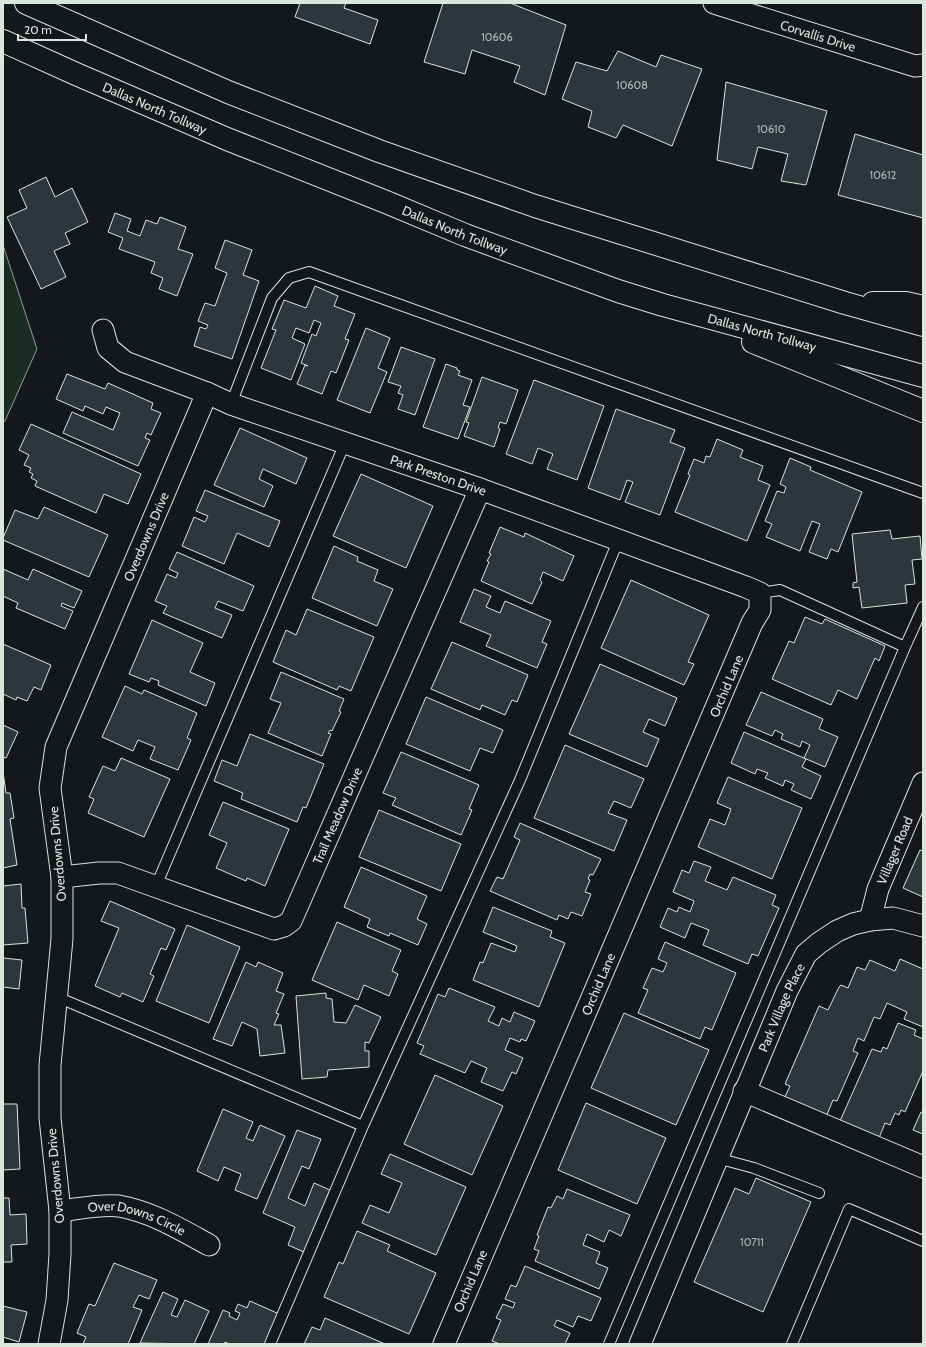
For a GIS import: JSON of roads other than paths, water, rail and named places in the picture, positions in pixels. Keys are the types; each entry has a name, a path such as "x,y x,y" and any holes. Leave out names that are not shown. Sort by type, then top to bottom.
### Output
{"highway":[{"path":"26,3 228,92 379,151 534,206 845,303 923,325"},
{"name":"Dallas North Tollway","path":"3,41 227,139 465,235 618,291 663,305 923,376"},
{"path":"845,303 906,304 923,307"},
{"path":"663,305 923,411"}],"street":[{"name":"Corvallis Drive","path":"714,3 741,7 915,66 923,65"},
{"name":"Park Preston Drive","path":"103,330 108,348 126,362 207,393 231,404 480,489 760,593"},
{"name":"Overdowns Drive","path":"49,1344 57,1300 60,1254 60,1211 50,1118 50,1065 62,939 62,877 50,788 56,746 207,393"},
{"name":"Trail Meadow Drive","path":"62,877 99,873 118,873 274,929 284,926 291,921 480,489"},
{"name":"Orchid Lane","path":"444,1344 752,623 760,610 760,593"},
{"name":"Villager Road","path":"870,920 878,889 923,783"},
{"name":"Park Village Place","path":"640,1344 744,1091 787,991 806,954 837,931 853,924 870,920 893,918 923,926"},
{"path":"744,1091 923,1167"},
{"name":"Over Downs Circle","path":"60,1211 118,1206 141,1212 165,1221 209,1245"}],"lane":[{"path":"231,404 272,298 289,278 309,272 923,493"},
{"path":"156,886 345,443"},
{"path":"270,1344 363,1126 520,780 618,541"},
{"path":"760,593 780,590 905,647"},
{"path":"609,1344 923,607"},
{"path":"57,997 363,1126"},
{"path":"717,1158 754,1168 819,1193"},
{"path":"792,1344 849,1209 923,1241"}]}
